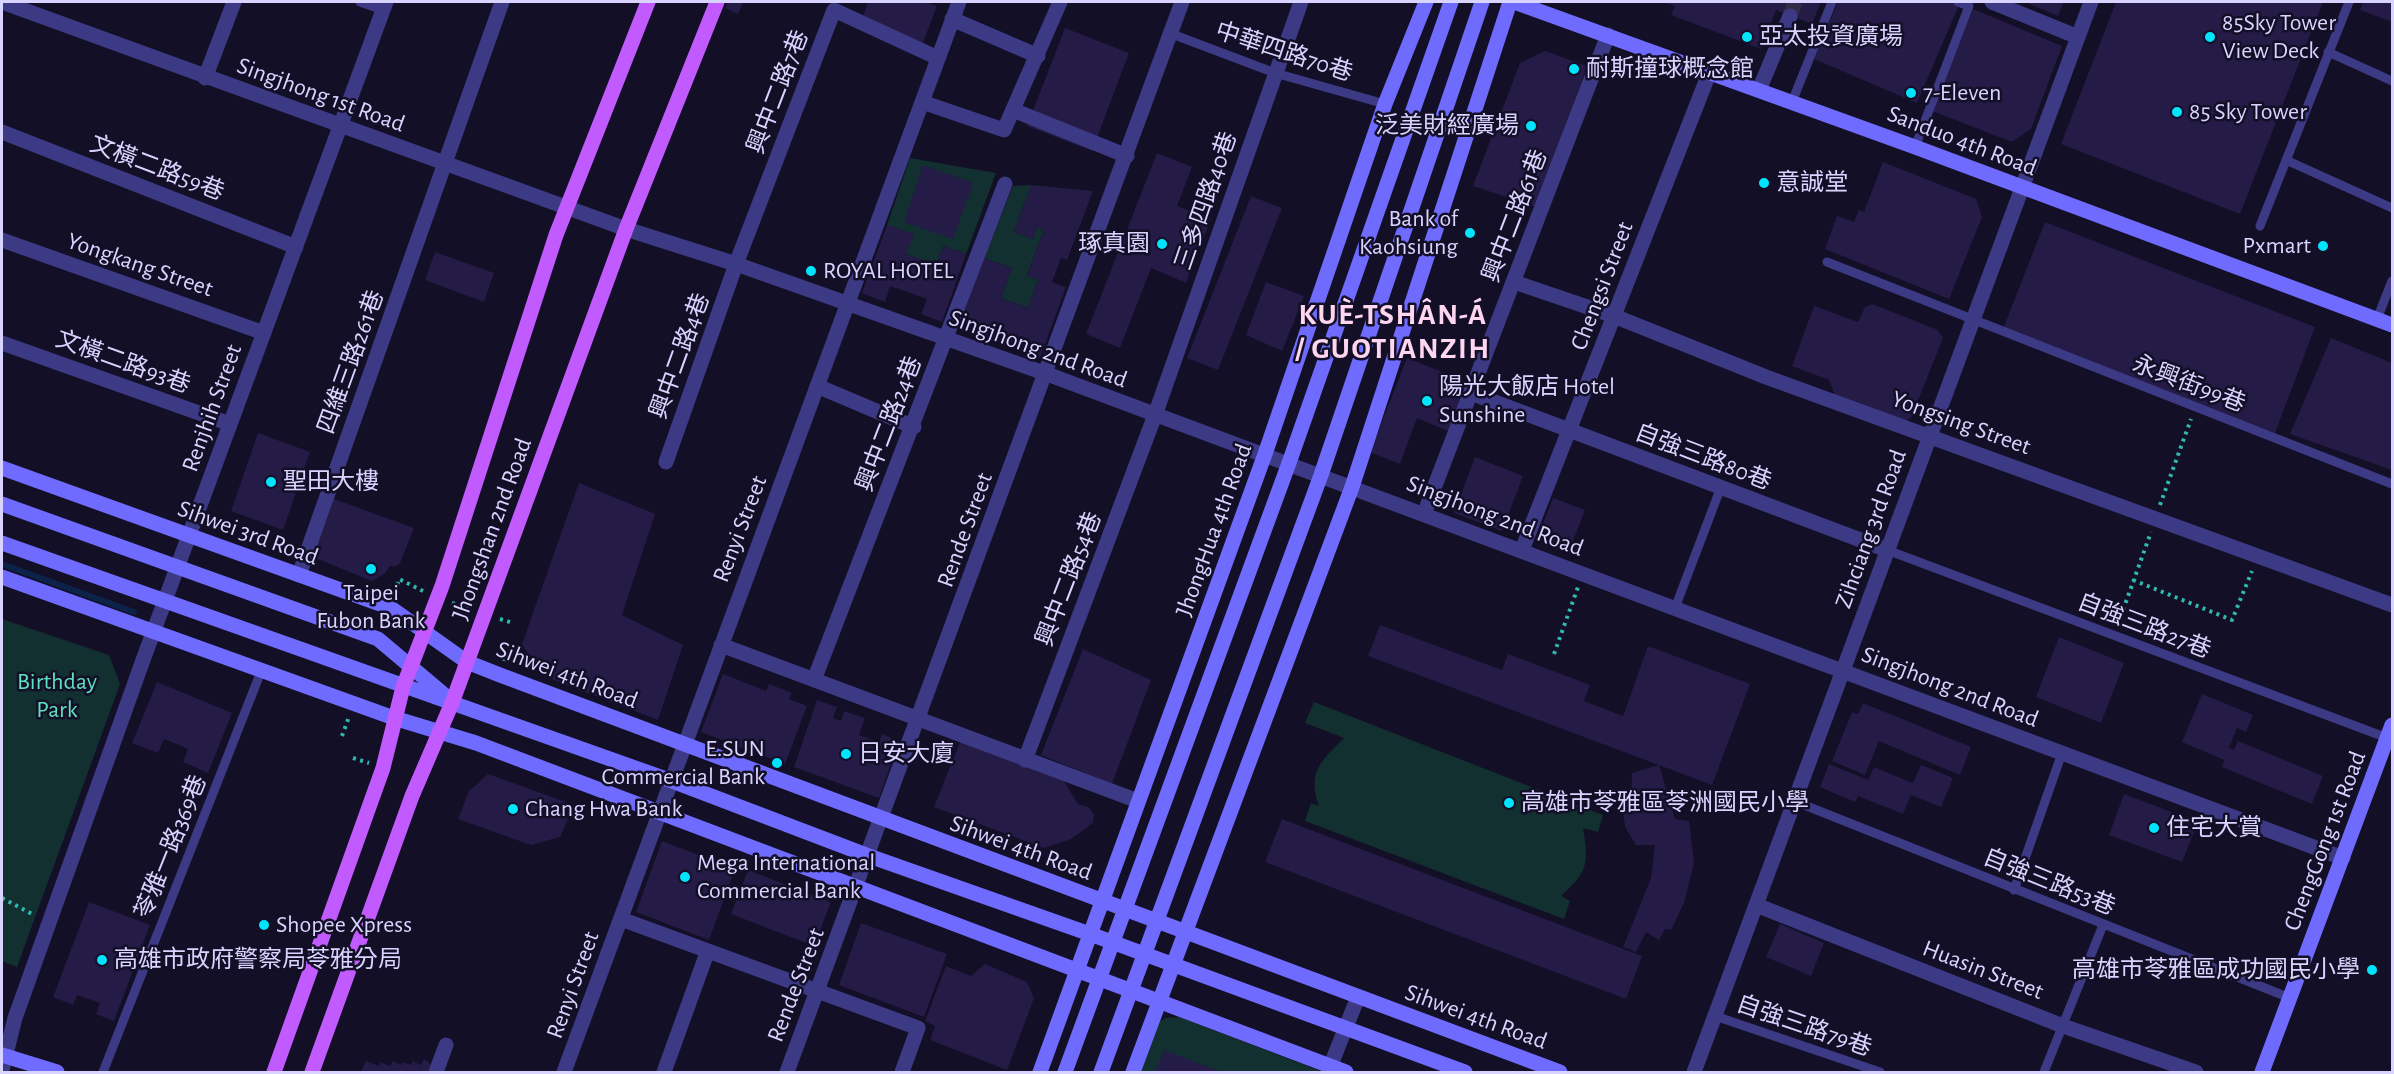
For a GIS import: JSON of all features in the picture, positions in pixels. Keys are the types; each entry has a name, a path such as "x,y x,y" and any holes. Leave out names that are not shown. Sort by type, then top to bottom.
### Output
{"main road":[{"name":"Jhongshan 2nd Road","path":"274,1072 383,768 403,687 442,586 567,208 648,2"},
{"name":"Jhongshan 2nd Road","path":"312,1072 412,796 453,703 626,229 717,2"}],"street":[{"name":"Singjhong 1st Road","path":"2,2 205,78 626,229"},
{"path":"205,78 234,2"},
{"name":"四維三路261巷","path":"299,575 502,2"},
{"name":"Renyi Street","path":"564,1072 959,2"},
{"path":"922,102 1004,130 1060,2"},
{"name":"Rende Street","path":"787,1072 1047,374 1182,2"},
{"name":"三多四路40巷","path":"1155,415 1301,2"},
{"name":"JhongHua 4th Road","path":"1040,1072 1265,454 1385,104 1426,2"},
{"name":"JhongHua 4th Road","path":"1065,1072 1289,463 1451,2"},
{"path":"1101,1072 1320,475 1482,2"},
{"path":"1133,1072 1352,487 1512,2"},
{"name":"Sanduo 4th Road","path":"1512,2 1710,71 2392,325"},
{"path":"1992,2 2078,37"},
{"name":"Zihciang 3rd Road","path":"1694,1072 2020,187 2091,2"},
{"name":"Renjhih Street","path":"3,1061 12,1025 153,631 385,6"},
{"name":"興中二路7巷","path":"736,264 834,10 938,58"},
{"path":"1759,90 1790,16"},
{"path":"952,19 1038,56"},
{"name":"興中二路61巷","path":"1424,514 1608,35"},
{"name":"Chengsi Street","path":"1522,550 1710,71"},
{"path":"1013,110 1127,156"},
{"name":"文橫二路59巷","path":"2,132 296,247"},
{"name":"興中二路24巷","path":"814,680 914,427 945,339 1005,184"},
{"name":"Singjhong 2nd Road","path":"626,229 736,264 1047,374 2343,858"},
{"name":"Yongkang Street","path":"2,240 264,333"},
{"name":"興中二路4巷","path":"666,462 736,264"},
{"name":"Yongsing Street","path":"1514,282 1614,316 1766,377 2392,605"},
{"name":"文橫二路93巷","path":"2,343 230,424"},
{"path":"818,386 914,427"},
{"name":"自強三路80巷","path":"1471,393 1887,550"},
{"name":"興中二路54巷","path":"1025,760 1155,415"},
{"name":"Sihwei 3rd Road","path":"2,468 391,608 467,662"},
{"path":"2,504 378,639 412,665 453,703"},
{"path":"2,543 672,781 868,856 1090,934 1464,1072"},
{"path":"2,577 661,811 1160,1002 1329,1070 1346,1072"},
{"path":"721,645 1138,801"},
{"name":"Sihwei 4th Road","path":"467,662 882,820 1560,1072"},
{"name":"ChengGong 1st Road","path":"2262,1072 2391,734"},
{"name":"Huasin Street","path":"1756,905 2063,1026 2196,1072"},
{"path":"621,919 707,953 918,1028 902,1072"},
{"path":"664,1072 707,953"},
{"path":"1329,1070 1358,997"},
{"path":"436,1072 446,1045"},
{"path":"3,1061 57,1072"}],"lane":[{"path":"360,2 385,6"},
{"path":"1792,102 1832,2"},
{"path":"1914,147 1969,6 1958,2"},
{"path":"2260,226 2349,2"},
{"name":"中華四路70巷","path":"1172,34 1275,73 1385,104"},
{"path":"2328,52 2392,81"},
{"path":"2286,160 2392,208"},
{"name":"永興街99巷","path":"1827,262 2392,484"},
{"path":"2377,320 2392,281"},
{"path":"1675,608 1721,487"},
{"name":"自強三路27巷","path":"1887,550 2391,734"},
{"name":"苓雅一路369巷","path":"103,1072 262,669"},
{"path":"2014,890 2062,753"},
{"name":"自強三路53巷","path":"1794,801 2290,998"},
{"path":"2044,1072 2103,925"},
{"name":"自強三路79巷","path":"1715,1017 1880,1072"}],"path":[{"path":"2133,580 2232,620 2258,556"},
{"path":"1554,654 1582,573"},
{"path":"2,898 32,914"}],"green space":[{"path":"910,158 996,173 966,254 943,246 936,265 906,254 913,234 887,225"},
{"path":"1031,185 1014,232 1033,239 1037,227 1044,230 1027,275 1038,280 1028,308 1001,298 1012,268 984,258 1013,186"},
{"name":"Birthday Park","path":"2,619 109,655 120,684 17,967 2,961"},
{"path":"1314,702 1603,815 1598,832 1583,828 1586,859 1577,880 1561,896 1570,901 1564,919 1305,821 1311,803 1319,806 1315,784 1318,768 1344,738 1305,723"},
{"path":"1179,1017 1323,1072 1138,1072 1155,1024 1166,1018"}],"building":[{"path":"728,2 743,2 738,14 725,8"},
{"path":"868,2 925,2 937,6 922,45 861,22"},
{"name":"亞太投資廣場","path":"1663,2 1821,2 1812,24 1776,10 1761,49 1671,15 1675,6"},
{"path":"1838,2 1951,2 1959,5 1917,103 1814,59"},
{"path":"2025,2 2064,2 2058,16"},
{"name":"85 Sky Tower","path":"2116,2 2323,2 2240,214 2061,144"},
{"path":"2363,2 2392,2 2392,22 2360,10"},
{"path":"1973,9 2062,46 2031,129 2012,142 1932,111"},
{"path":"1065,28 1129,53 1092,151 1027,126"},
{"name":"泛美財經廣場","path":"1545,51 1587,66 1536,207 1473,186 1520,63"},
{"name":"琢真園","path":"1157,153 1192,167 1177,206 1211,219 1186,283 1151,268 1120,348 1086,334"},
{"path":"1883,162 1976,199 1982,217 1949,299 1825,249 1837,216 1854,222 1859,210 1864,212"},
{"path":"923,165 973,183 953,239 904,222"},
{"path":"1031,185 1093,191 1067,260 1061,258 1052,282 1066,287 1040,358 958,328 984,258 1012,268 1001,298 1028,308 1038,280 1027,276 1044,230 1037,227 1033,239 1014,232"},
{"path":"1251,196 1282,208 1218,370 1187,358"},
{"path":"2045,222 2315,327 2275,433 2003,329"},
{"path":"887,225 914,234 906,254 936,265 943,246 966,254 942,322 921,314 927,299 890,286 885,302 862,293"},
{"path":"435,252 494,273 484,302 425,280"},
{"path":"1266,282 1304,296 1282,351 1246,335"},
{"path":"1872,304 1938,330 1943,338 1911,418 1898,424 1837,400 1829,380 1792,366 1814,306 1858,322 1865,307"},
{"path":"2331,338 2392,363 2392,470 2290,434"},
{"name":"陽光大飯店 Hotel Sunshine","path":"1407,358 1470,383 1451,432 1417,418 1400,464 1370,452"},
{"name":"聖田大樓","path":"258,433 310,452 283,530 231,511"},
{"path":"1475,457 1523,476 1502,531 1454,513"},
{"path":"579,483 655,514 622,615 683,645 658,720 541,675 522,644"},
{"path":"1553,498 1585,510 1569,551 1537,539"},
{"path":"334,499 414,528 400,563 395,567 390,566 384,574 372,581 313,557"},
{"path":"1380,625 1502,670 1508,654 1590,685 1584,701 1623,716 1648,646 1750,684 1712,785 1368,656"},
{"path":"2059,637 2124,663 2101,723 2036,697"},
{"path":"1083,649 1151,680 1112,784 1041,755"},
{"path":"723,674 766,691 769,684 792,693 789,699 807,706 785,764 701,732"},
{"path":"157,682 232,713 208,773 183,762 188,749 164,739 158,753 132,743"},
{"path":"2202,694 2253,715 2246,732 2237,728 2229,748 2234,750 2238,741 2323,776 2312,804 2222,767 2224,760 2182,742"},
{"name":"日安大廈","path":"817,700 837,707 833,718 841,721 844,711 865,718 859,735 879,742 882,734 899,741 879,798 794,767"},
{"path":"1863,703 1971,747 1960,775 1879,741 1865,775 1832,761 1852,712 1858,714"},
{"path":"960,742 1062,778 1078,804 1088,807 1094,814 1093,823 1071,839 1044,848 934,807"},
{"path":"1829,764 1868,780 1874,767 1913,783 1921,765 1953,778 1941,807 1911,795 1903,814 1858,796 1855,802 1820,787"},
{"path":"1659,765 1675,819 1689,821 1694,863 1684,903 1671,930 1665,929 1659,940 1646,932 1636,952 1623,947 1651,878 1655,845 1636,845 1625,827 1623,809 1631,806 1632,773"},
{"path":"488,774 566,802 561,811 570,814 560,837 531,845 458,819 469,791"},
{"name":"住宅大賞","path":"2124,794 2198,822 2182,862 2109,835"},
{"path":"1282,819 1642,956 1626,999 1265,862"},
{"path":"662,841 735,869 709,940 636,912"},
{"path":"748,870 831,902 814,946 731,914"},
{"name":"高雄市政府警察局苓雅分局","path":"89,902 150,925 114,1021 96,1014 100,1003 77,995 73,1005 53,997"},
{"path":"861,923 947,954 924,1017 839,985"},
{"path":"1780,924 1824,943 1811,976 1766,957"},
{"path":"985,964 1027,982 1034,998 1007,1070 930,1040 935,1026 925,1021 946,966 971,976"},
{"path":"1164,1050 1221,1072 1155,1072"},
{"path":"424,1059 441,1072 361,1072 366,1061 379,1066 380,1062 390,1066 393,1061 401,1065 403,1062 412,1065 412,1061 421,1065"}],"waterway":[{"path":"2,564 134,612"}],"tunnel":[{"path":"1790,16 1795,2"}],"place":[{"name":"亞太投資廣場","path":"1747,37"},
{"name":"85Sky Tower View Deck","path":"2210,37"},
{"name":"耐斯撞球概念館","path":"1574,69"},
{"name":"7-Eleven","path":"1911,93"},
{"name":"85 Sky Tower","path":"2177,112"},
{"name":"泛美財經廣場","path":"1531,126"},
{"name":"意誠堂","path":"1764,183"},
{"name":"Bank of Kaohsiung","path":"1470,233"},
{"name":"琢真園","path":"1162,244"},
{"name":"Pxmart","path":"2323,246"},
{"name":"ROYAL HOTEL","path":"811,271"},
{"name":"陽光大飯店 Hotel Sunshine","path":"1427,401"},
{"name":"聖田大樓","path":"271,482"},
{"name":"Taipei Fubon Bank","path":"371,569"},
{"name":"日安大廈","path":"846,754"},
{"name":"E.SUN Commercial Bank","path":"777,763"},
{"name":"高雄市苓雅區苓洲國民小學","path":"1509,803"},
{"name":"Chang Hwa Bank","path":"513,809"},
{"name":"住宅大賞","path":"2154,828"},
{"name":"Mega International Commercial Bank","path":"685,877"},
{"name":"Shopee Xpress","path":"264,925"},
{"name":"高雄市政府警察局苓雅分局","path":"102,960"},
{"name":"高雄市苓雅區成功國民小學","path":"2372,970"}],"district":[{"name":"KUÈ-TSHÂN-Á / GUOTIANZIH","path":"1393,332"}]}
